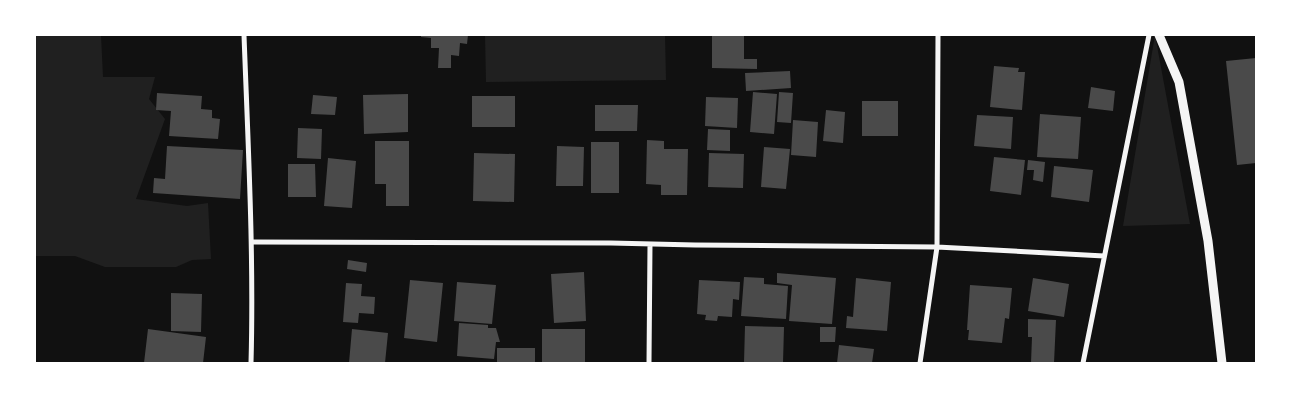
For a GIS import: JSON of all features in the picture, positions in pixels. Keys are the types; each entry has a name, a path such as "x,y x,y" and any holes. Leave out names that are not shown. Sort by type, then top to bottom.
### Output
{"street":[{"path":"244,35 252,242 251,363"},
{"path":"920,363 937,247 938,35"},
{"path":"1083,363 1149,35"},
{"path":"1159,35 1179,82 1208,241 1222,363"},
{"path":"252,242 611,243 937,247 1104,256"},
{"path":"649,363 650,244"}],"shaded area":[{"path":"35,35 101,35 103,77 155,77 149,99 165,119 136,199 187,206 208,203 211,259 192,260 176,267 105,267 75,256 35,256"},
{"path":"485,35 665,35 666,80 486,82"},
{"path":"1155,35 1190,224 1123,226"}],"building":[{"path":"421,35 468,35 467,44 460,43 459,56 451,55 451,68 438,68 439,48 431,48 431,38 421,37"},
{"path":"712,35 744,35 744,59 757,59 757,69 712,68"},
{"path":"1256,58 1256,163 1237,165 1226,61"},
{"path":"994,66 1019,68 1018,72 1025,72 1022,110 990,107"},
{"path":"790,71 791,88 746,91 745,73"},
{"path":"1091,87 1115,91 1113,111 1088,108"},
{"path":"753,92 777,94 774,134 750,132"},
{"path":"779,92 793,93 791,123 777,122"},
{"path":"157,93 202,96 201,109 212,110 212,118 220,119 218,139 169,136 171,111 156,110"},
{"path":"408,94 408,132 364,134 363,95"},
{"path":"313,95 337,97 335,115 311,114"},
{"path":"472,96 515,96 515,127 472,127"},
{"path":"706,97 738,98 737,128 705,126"},
{"path":"862,101 898,101 898,136 862,136"},
{"path":"595,105 638,105 637,131 595,131"},
{"path":"826,110 845,112 843,143 823,141"},
{"path":"1040,114 1081,117 1078,159 1037,157"},
{"path":"977,115 1013,117 1011,149 974,146"},
{"path":"793,120 818,122 816,157 791,155"},
{"path":"298,128 322,129 321,159 297,158"},
{"path":"708,129 730,130 730,151 707,150"},
{"path":"647,140 664,141 664,149 688,149 687,195 661,195 661,185 646,184"},
{"path":"375,141 409,141 409,206 386,206 386,184 375,184"},
{"path":"591,142 619,142 619,193 591,193"},
{"path":"167,146 243,150 240,199 153,193 154,178 165,179"},
{"path":"557,146 584,147 583,186 556,186"},
{"path":"764,147 790,149 786,189 761,187"},
{"path":"474,153 515,154 514,202 473,201"},
{"path":"709,153 744,154 743,188 708,187"},
{"path":"994,157 1025,160 1021,195 990,191"},
{"path":"328,158 356,161 352,208 324,206"},
{"path":"1028,160 1045,162 1043,182 1033,180 1034,170 1027,170"},
{"path":"288,164 315,164 316,197 288,197"},
{"path":"1054,166 1093,170 1089,202 1051,197"},
{"path":"348,260 367,263 366,272 347,269"},
{"path":"584,272 586,321 554,323 551,274"},
{"path":"777,273 836,278 832,324 789,321 792,285 777,283"},
{"path":"744,277 764,278 764,284 788,286 786,319 741,316"},
{"path":"856,278 891,282 887,331 846,328 847,316 853,317"},
{"path":"1033,278 1069,284 1064,317 1028,311"},
{"path":"410,280 443,283 437,342 404,338"},
{"path":"699,280 740,282 739,300 733,299 732,317 718,316 717,321 705,320 706,315 697,314"},
{"path":"457,282 496,285 492,324 454,321"},
{"path":"346,283 362,284 361,296 375,297 374,314 359,313 358,323 343,322"},
{"path":"970,285 1012,288 1009,319 1005,318 1002,343 968,340"},
{"path":"171,293 202,294 201,332 171,331"},
{"path":"1028,319 1056,320 1054,363 1031,363 1032,337 1028,337"},
{"path":"459,323 488,325 488,328 496,328 500,342 496,342 494,359 457,356"},
{"path":"745,326 784,327 783,363 744,363"},
{"path":"820,327 836,327 835,342 820,342"},
{"path":"148,329 206,337 203,363 144,363"},
{"path":"352,329 388,333 385,363 349,363"},
{"path":"542,329 585,329 585,363 542,363"},
{"path":"839,345 874,349 872,363 837,363"},
{"path":"497,348 535,348 535,363 497,363"}]}
